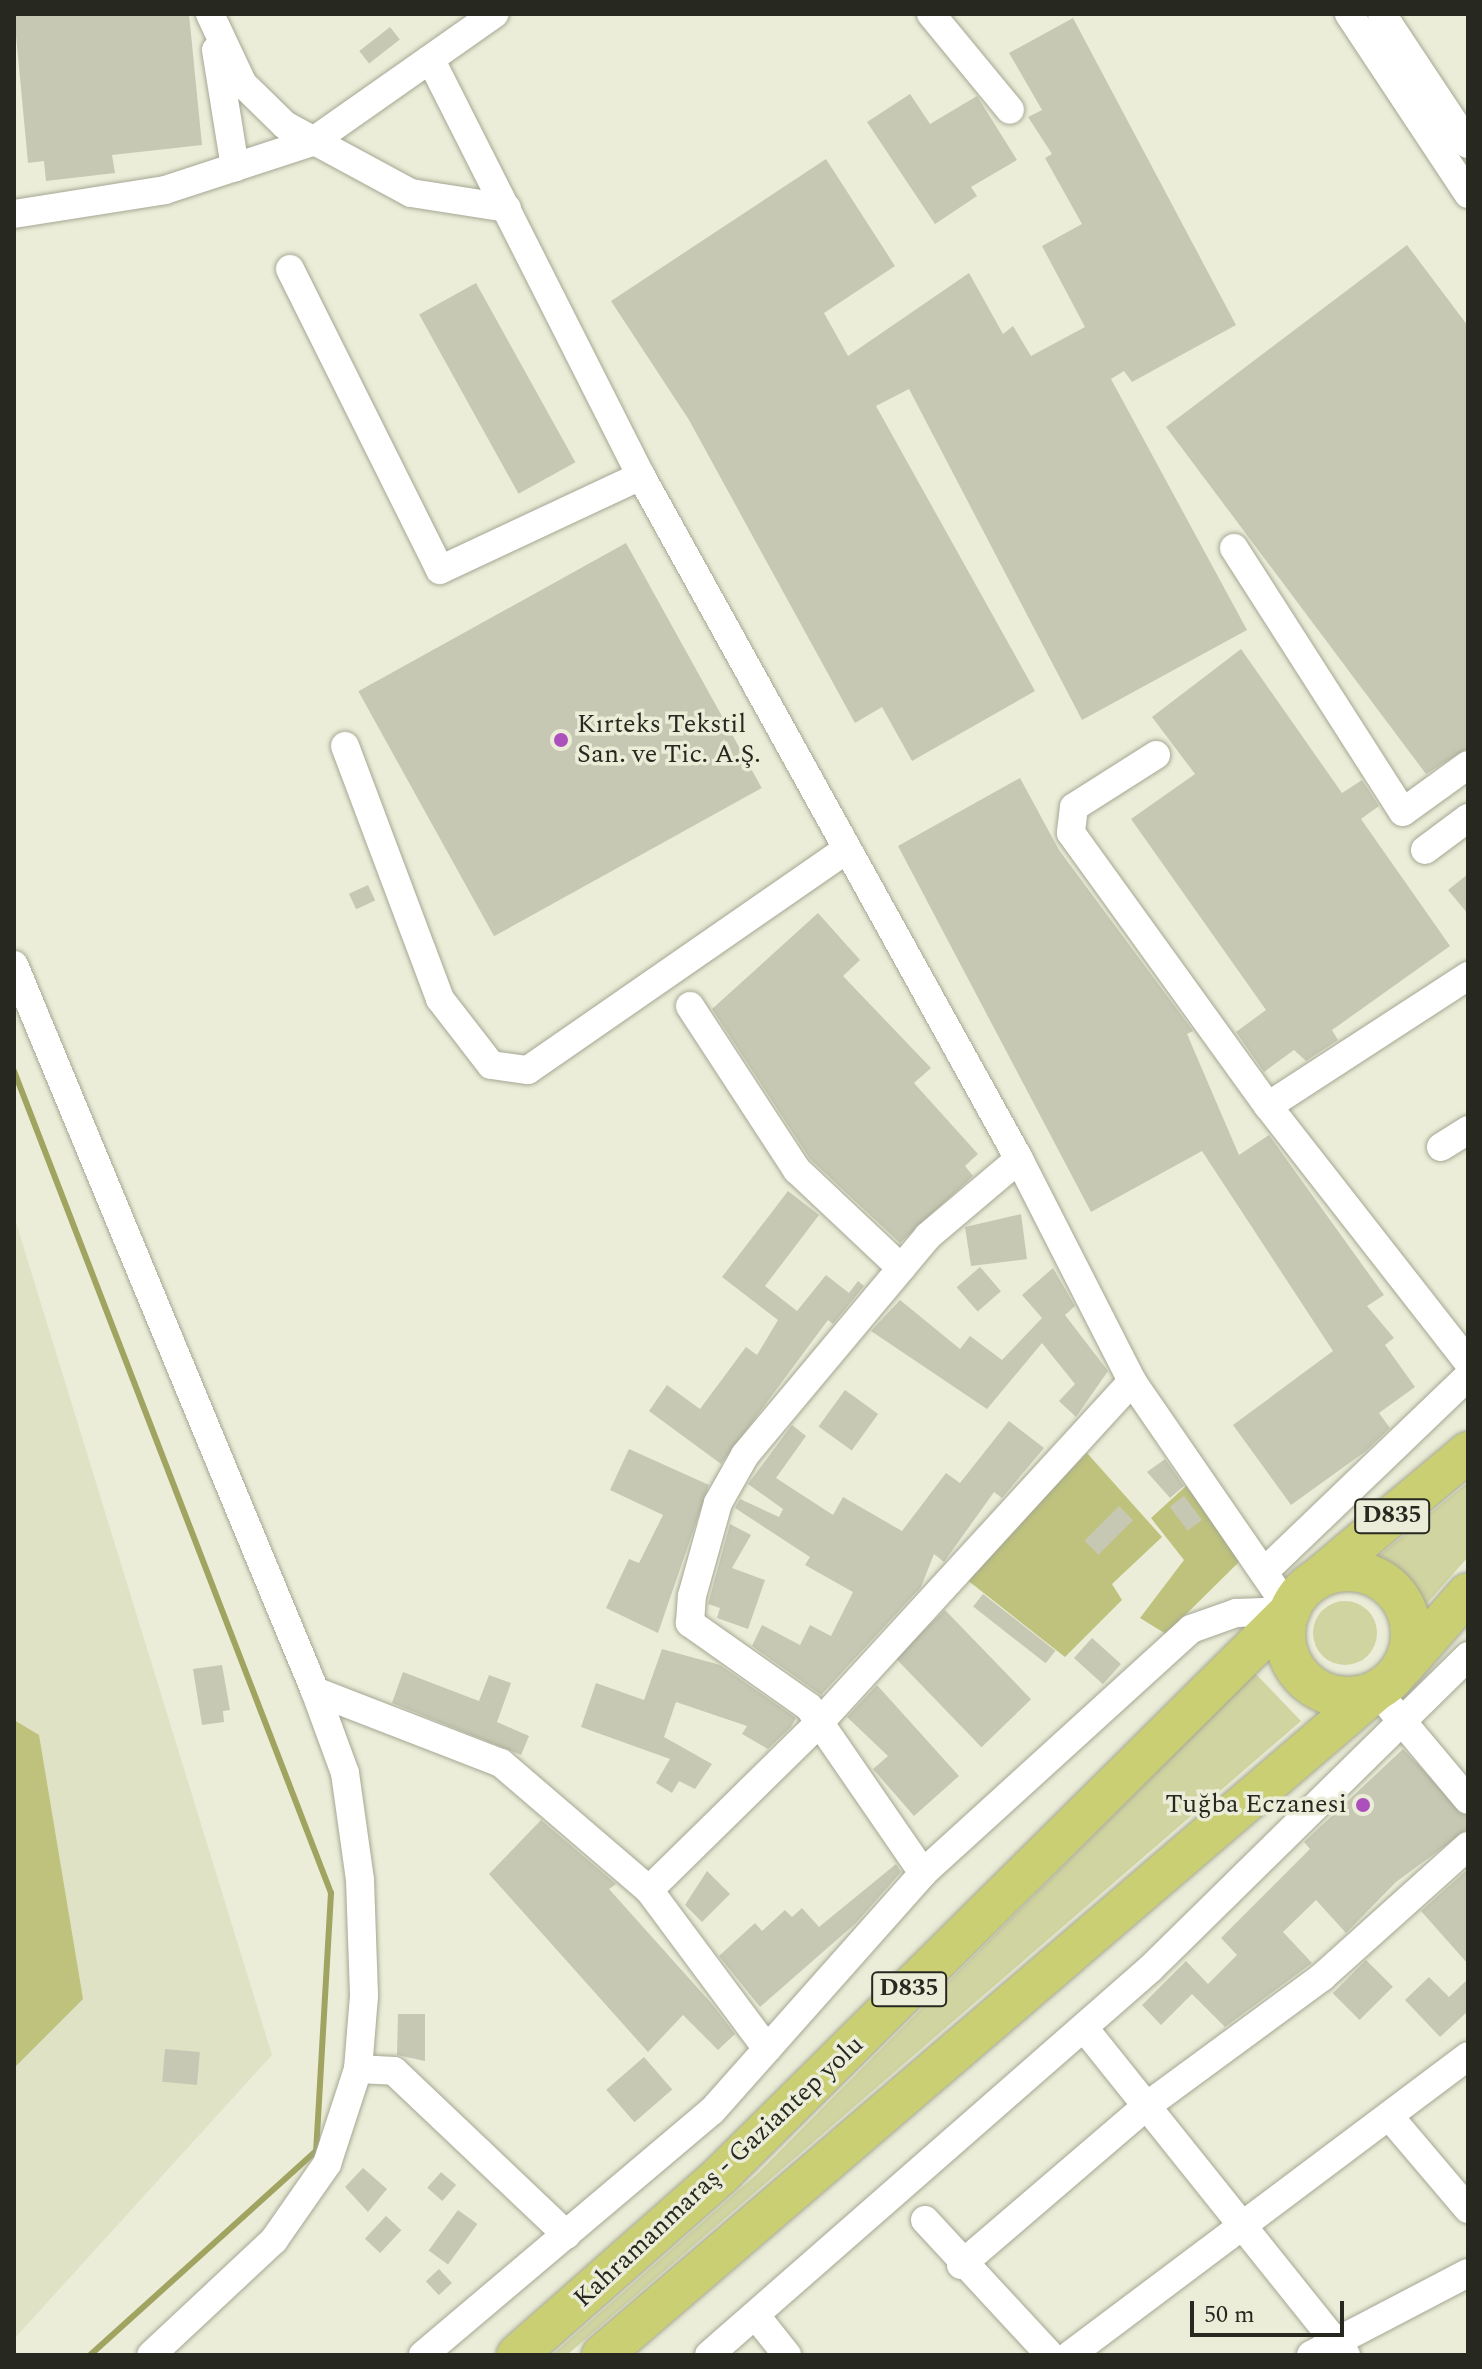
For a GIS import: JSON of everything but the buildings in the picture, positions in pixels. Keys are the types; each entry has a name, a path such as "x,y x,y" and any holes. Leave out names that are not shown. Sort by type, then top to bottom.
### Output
{"highway":[{"name":"D835","path":"1317,1579 1468,1452"},
{"path":"1357,1571 1393,1589 1411,1627 1393,1693 1343,1697 1312,1686 1286,1644 1290,1611 1317,1579 1357,1571"},
{"name":"D835","path":"602,2355 1393,1693 1468,1593"},
{"name":"Kahramanmaraş - Gaziantep yolu","path":"517,2355 722,2174 1290,1611"}],"street":[{"path":"14,214 165,190 312,142 494,14"},
{"path":"931,14 1010,110"},
{"path":"1349,14 1468,194"},
{"path":"1382,14 1468,144"},
{"path":"212,24 243,84 312,142 411,193 507,208"},
{"path":"212,24 235,167"},
{"path":"423,2355 712,2111 923,1873 1191,1629 1236,1613 1290,1611 1132,1381 1019,1159 641,476 430,59"},
{"path":"290,269 440,570 641,476"},
{"path":"1234,548 1403,812 1468,765"},
{"path":"345,746 440,999 491,1065 528,1070 847,849"},
{"path":"1156,755 1074,807 1071,833 1268,1106 1468,1362"},
{"path":"1425,850 1468,818"},
{"path":"14,965 315,1691 345,1773 360,1880 364,1996 358,2069 327,2164 274,2240 151,2355"},
{"path":"1268,1106 1468,976"},
{"path":"690,1006 797,1170 901,1268"},
{"path":"1441,1147 1468,1130"},
{"path":"923,1873 820,1722 690,1623 692,1596 718,1503 745,1455 901,1268 979,1187 1019,1159"},
{"path":"1265,1571 1468,1376"},
{"path":"649,1890 820,1722 1132,1381"},
{"path":"709,2355 1084,2028 1393,1693 1468,1656"},
{"path":"315,1691 501,1763 649,1890 767,2049"},
{"path":"1393,1693 1468,1800"},
{"path":"961,2265 1148,2105 1322,1977 1468,1846"},
{"path":"1084,2028 1341,2348"},
{"path":"1070,2355 1246,2228 1468,2056"},
{"path":"358,2069 394,2071 567,2235"},
{"path":"1389,2116 1468,2209"},
{"path":"925,2220 961,2265 1050,2355"},
{"path":"1311,2355 1341,2348 1468,2273"},
{"path":"756,2316 787,2355"}],"shaded area":[{"path":"14,1216 272,2055 14,2339"}],"green space":[{"path":"1087,1453 1162,1537 1112,1584 1122,1600 1065,1657 966,1579"},
{"path":"1468,1482 1468,1557 1423,1608 1374,1560"},
{"path":"1186,1486 1243,1558 1166,1634 1140,1618 1184,1560 1151,1518"},
{"path":"1339,1601 1351,1601 1368,1610 1375,1621 1375,1645 1368,1656 1351,1665 1339,1665 1327,1660 1318,1651 1313,1639 1313,1627 1318,1615 1327,1606"},
{"path":"1255,1673 1301,1721 567,2355 552,2355 757,2174"},
{"path":"14,1720 39,1735 83,1999 14,2068"}],"waterway":[{"path":"14,1071 331,1893 316,2151 90,2355"}],"place":[{"name":"Kırteks Tekstil San. ve Tic. A.Ş.","path":"561,740"},
{"name":"Tuğba Eczanesi","path":"1363,1805"}]}
